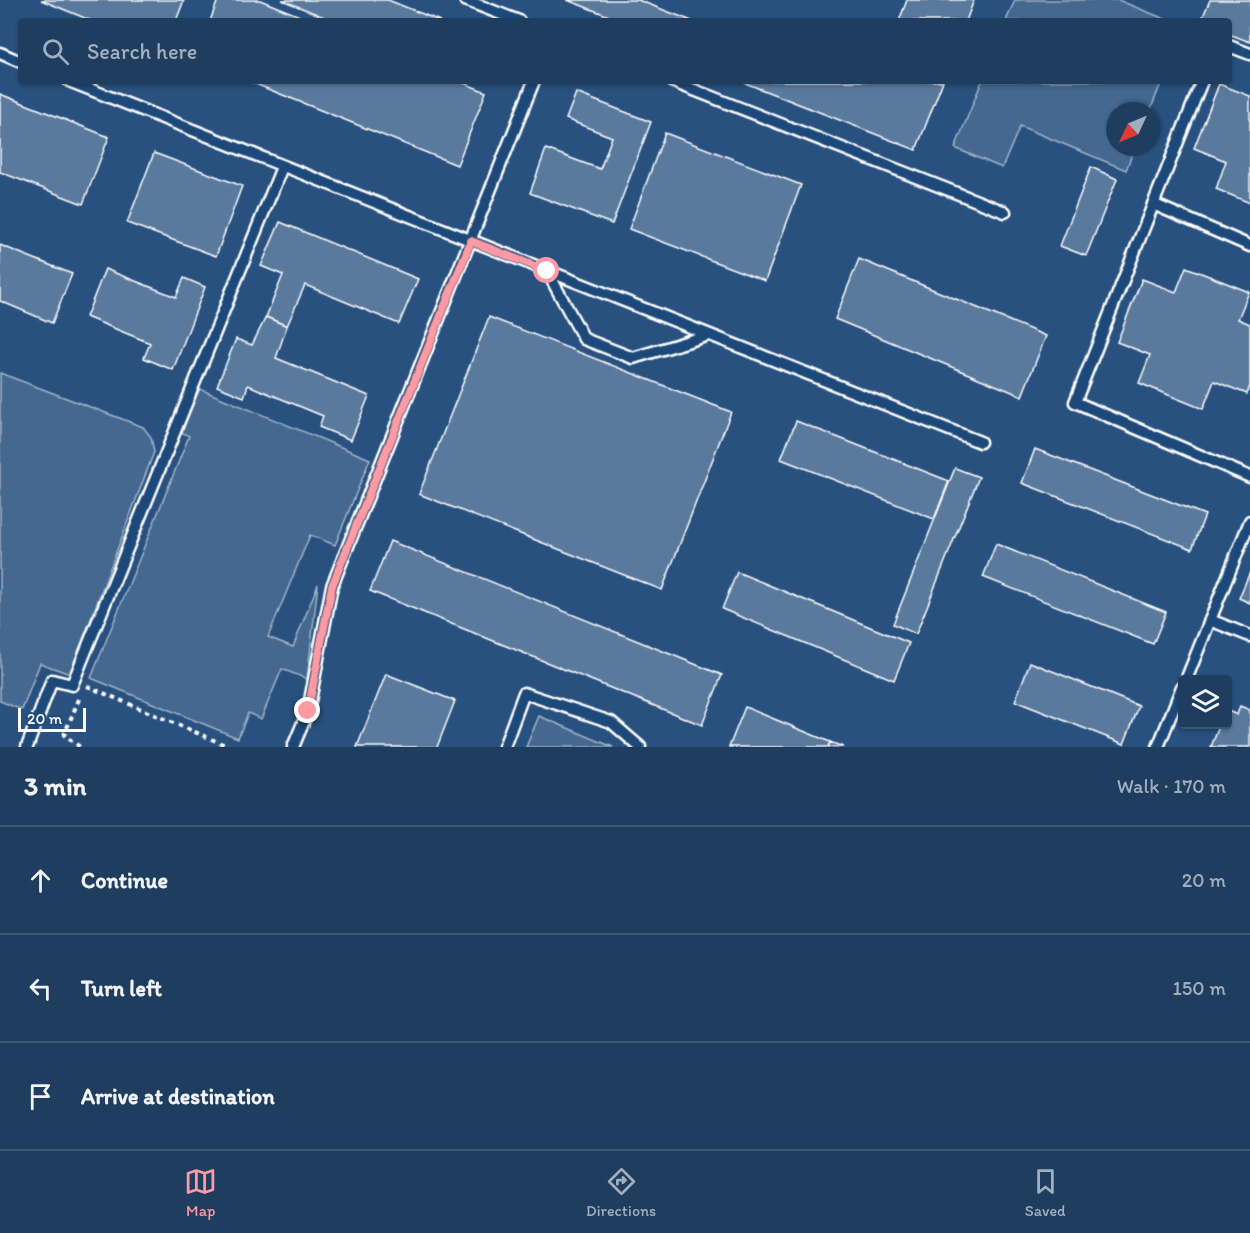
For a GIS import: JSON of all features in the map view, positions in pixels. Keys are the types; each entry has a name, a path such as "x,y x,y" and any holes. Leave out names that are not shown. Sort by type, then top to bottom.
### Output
{"lane":[{"path":"465,0 511,18"},
{"path":"1232,47 1250,54"},
{"path":"0,53 18,61"},
{"path":"76,84 980,442"},
{"path":"293,747 308,711 332,586 533,84"},
{"path":"679,84 1005,212"},
{"path":"1201,84 1075,402 1250,477"},
{"path":"27,747 52,680 72,686 282,167"},
{"path":"1153,204 1250,246"},
{"path":"547,271 584,339 633,358 709,335"},
{"path":"1188,675 1250,521"},
{"path":"1210,620 1250,636"},
{"path":"504,747 524,693 611,722 640,747"},
{"path":"1158,747 1178,697"}],"path":[{"path":"80,747 72,746 64,735 85,685 230,747"}],"shaded area":[{"path":"1015,0 1118,0 1163,18 1007,18"},
{"path":"981,84 1161,84 1154,102 1106,102 1106,156 1131,156 1126,170 1020,126 1002,168 955,148"},
{"path":"0,373 143,427 151,437 154,452 70,674 40,663 22,710 0,701"},
{"path":"197,388 370,459 335,545 310,535 268,637 293,647 318,584 307,679 282,669 261,719 248,713 238,738 91,678 189,436 179,431"},
{"path":"539,716 613,747 526,747"}],"building":[{"path":"41,0 184,0 177,18 85,18"},
{"path":"218,0 260,0 305,18 211,18"},
{"path":"282,0 388,0 433,18 327,18"},
{"path":"567,0 638,0 684,18 614,18"},
{"path":"907,0 974,0 967,18 900,18"},
{"path":"1210,0 1250,0 1250,42 1232,35 1232,18 1202,18"},
{"path":"255,84 466,84 486,92 457,165"},
{"path":"748,84 942,84 916,150"},
{"path":"1219,84 1250,96 1250,203 1216,189 1226,161 1194,148"},
{"path":"576,93 651,122 612,224 530,193 546,149 600,169 612,137 566,119"},
{"path":"0,94 109,137 83,204 0,172"},
{"path":"665,133 801,185 765,281 629,229"},
{"path":"154,153 242,186 216,256 127,223"},
{"path":"1091,167 1117,179 1086,256 1060,246"},
{"path":"280,222 418,279 399,324 305,285 287,326 266,317 283,275 261,266"},
{"path":"0,245 72,274 52,323 0,301"},
{"path":"859,259 1046,336 1022,396 835,319"},
{"path":"1186,267 1249,292 1238,319 1250,324 1250,386 1247,394 1214,381 1203,409 1139,383 1150,355 1117,342 1142,279 1176,292"},
{"path":"105,269 176,297 184,278 205,287 173,370 144,358 150,343 86,317"},
{"path":"266,317 287,326 276,358 369,396 351,440 319,427 323,416 248,385 244,397 217,386 236,339 252,345"},
{"path":"489,317 731,412 662,590 419,494"},
{"path":"796,421 949,481 934,519 781,459"},
{"path":"1035,449 1205,515 1192,549 1022,483"},
{"path":"955,468 979,477 916,634 893,624"},
{"path":"390,541 722,675 702,725 370,591"},
{"path":"996,544 1166,612 1153,644 983,577"},
{"path":"737,572 909,643 894,680 722,609"},
{"path":"1250,572 1250,603 1239,598"},
{"path":"1030,662 1139,706 1124,744 1015,701"},
{"path":"386,674 455,701 437,747 357,747"},
{"path":"1240,706 1250,710 1250,747 1211,747 1218,729 1232,729 1232,713 1237,715"},
{"path":"745,707 830,742 828,747 729,747"},
{"path":"830,742 843,747 828,747"}],"route":[{"path":"308,711 332,586 471,241 547,271"}]}
